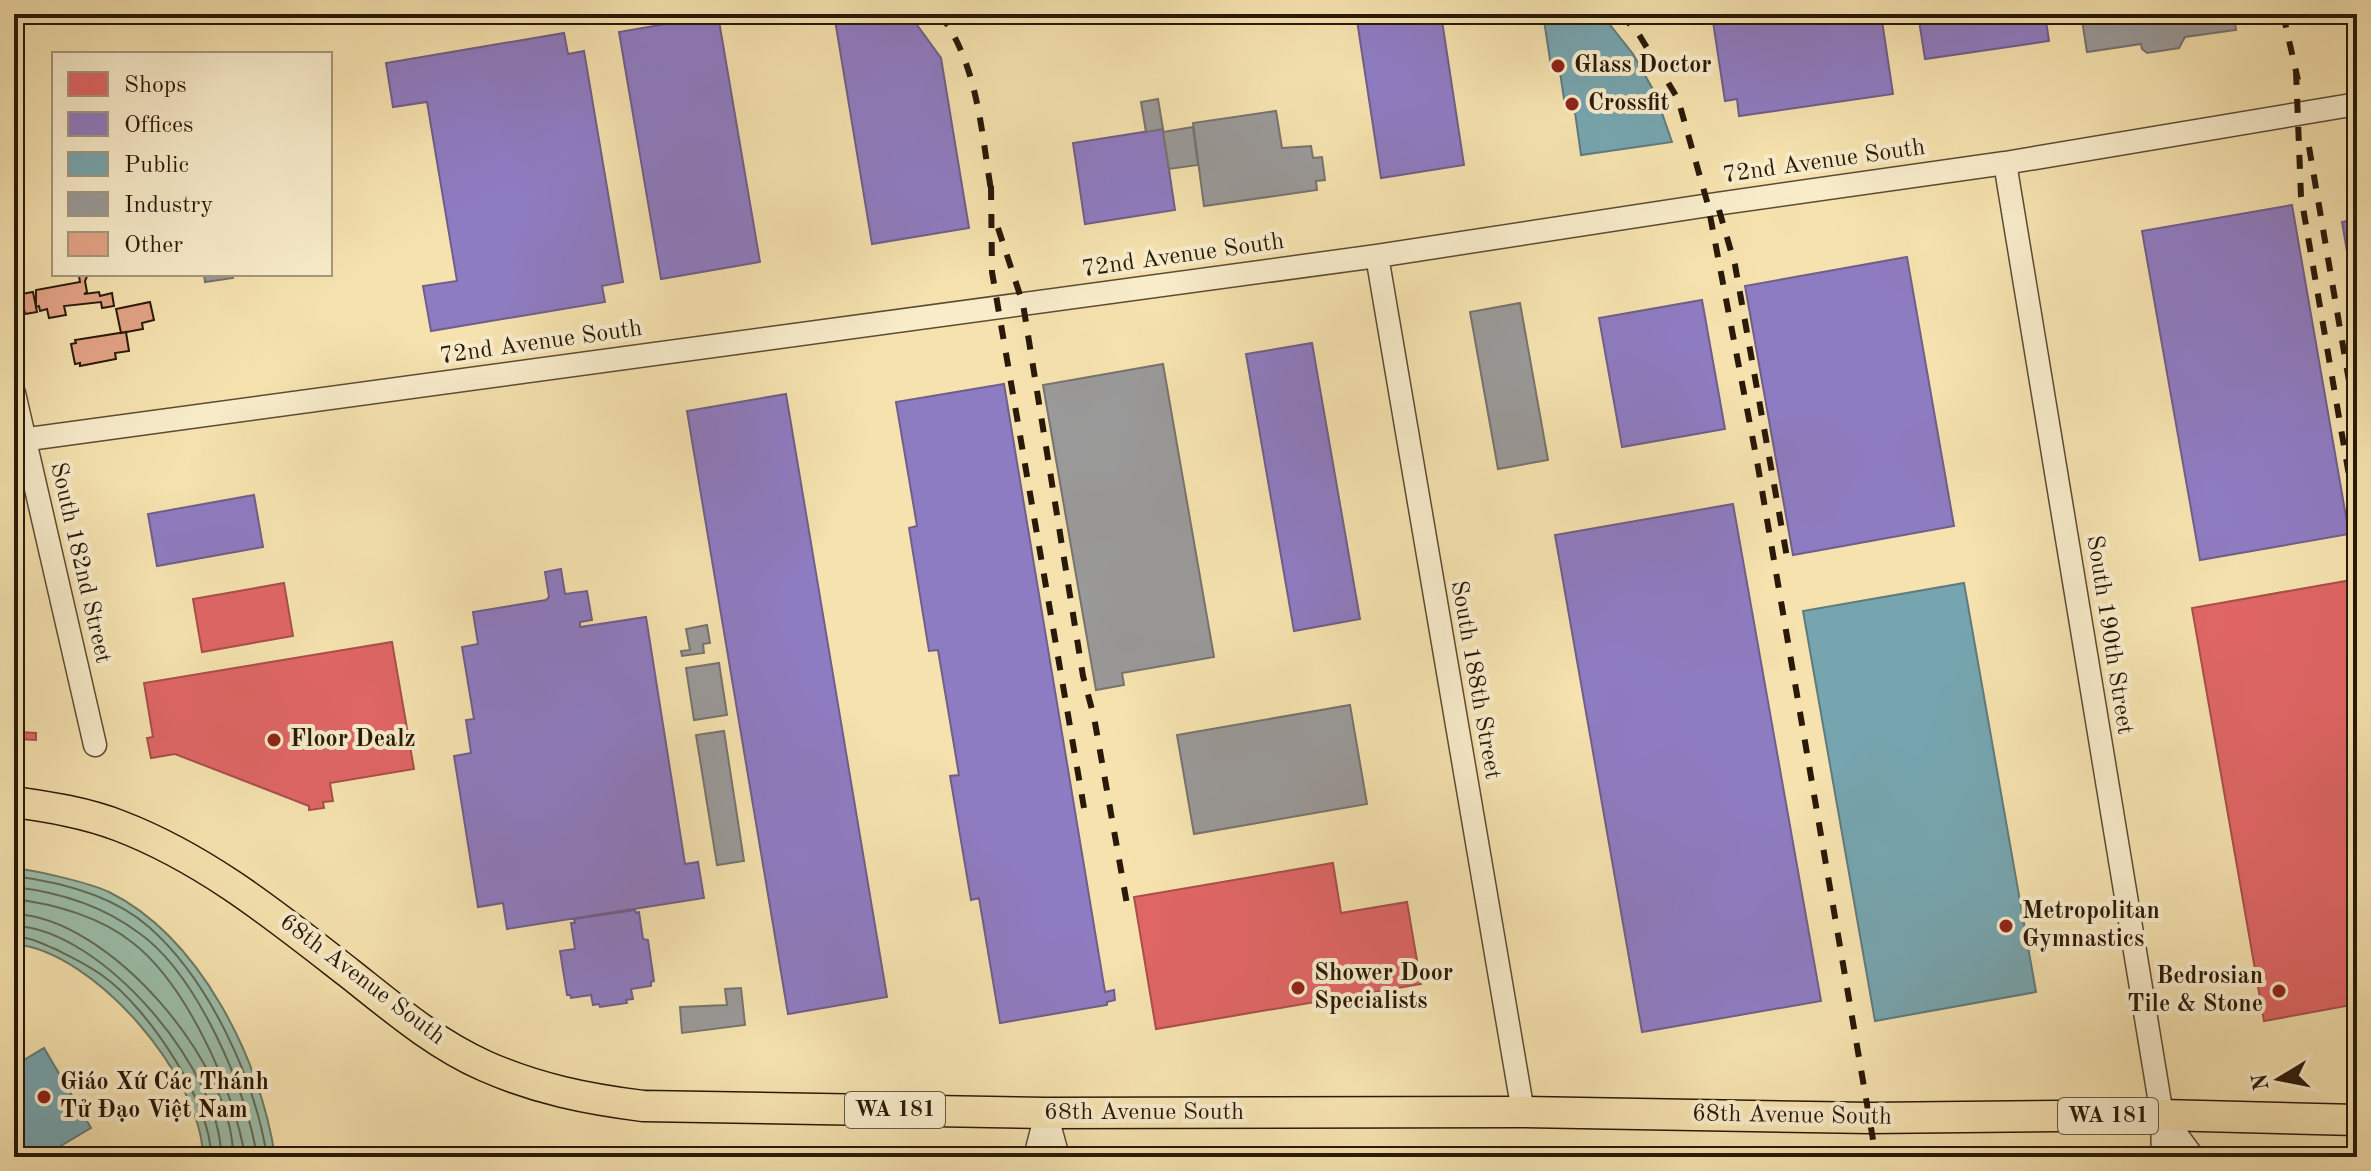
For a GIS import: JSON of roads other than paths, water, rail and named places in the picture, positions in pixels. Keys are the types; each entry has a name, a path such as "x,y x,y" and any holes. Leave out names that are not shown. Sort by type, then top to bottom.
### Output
{"main road":[{"name":"68th Avenue South","path":"14,802 56,808 119,826 194,860 260,905 422,1030 483,1065 546,1089 589,1100 643,1106 1046,1113 1523,1112 1870,1118 2162,1115 2357,1120"}],"street":[{"name":"72nd Avenue South","path":"19,440 1377,256 2005,163 2357,104"},
{"name":"South 190th Street","path":"2005,163 2162,1115 2163,1157"},
{"name":"South 188th Street","path":"1377,256 1523,1112"},
{"name":"South 182nd Street","path":"14,393 19,440 95,745"},
{"path":"1035,1157 1046,1113"},
{"path":"1046,1113 1058,1157"},
{"name":"South 190th Street","path":"2162,1115 2193,1157"}],"water":[{"path":"14,868 62,877 109,892 142,912 171,939 198,970 240,1042 268,1120 275,1157 203,1157 198,1125 184,1091 164,1057 138,1024 109,994 78,969 45,952 14,944"}],"railway":[{"path":"940,14 953,34 971,78 992,196"},
{"path":"1621,14 1638,33 1678,99 1708,205 1757,461 1876,1157"},
{"path":"2283,14 2298,80"},
{"path":"2296,71 2301,196 2357,522"},
{"path":"2309,147 2357,428"},
{"path":"991,186 992,272 1084,808"},
{"path":"1719,210 1735,265 1788,563"},
{"path":"998,228 1023,304 1083,676 1094,717 1128,910"}],"place":[{"name":"Glass Doctor","path":"1558,66"},
{"name":"Crossfit","path":"1572,104"},
{"name":"Floor Dealz","path":"274,740"},
{"name":"Metropolitan Gymnastics","path":"2006,926"},
{"name":"Shower Door Specialists","path":"1298,988"},
{"name":"Bedrosian Tile & Stone","path":"2279,991"},
{"name":"Giáo Xứ Các Thánh Tử Đạo Việt Nam","path":"44,1097"}]}
